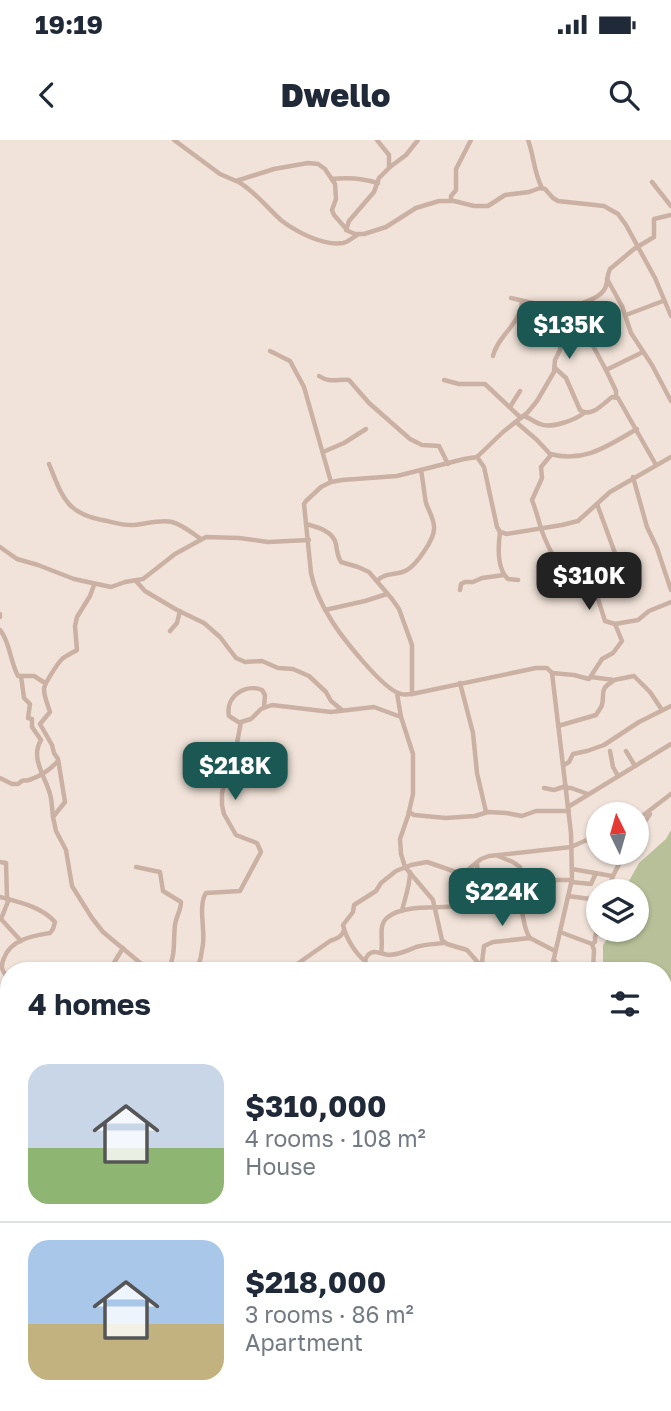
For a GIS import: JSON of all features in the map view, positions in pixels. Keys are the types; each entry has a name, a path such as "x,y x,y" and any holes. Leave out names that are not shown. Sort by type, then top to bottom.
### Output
{"street":[{"path":"377,140 389,155 389,168"},
{"path":"346,230 350,220 374,192 379,178 406,155 418,140"},
{"path":"451,200 456,188 456,169 471,140"},
{"path":"528,140 541,188"},
{"path":"178,141 220,174 249,190 282,220 306,234 338,243 357,234"},
{"path":"236,181 268,170 311,163 319,165 332,179 337,194 333,213 352,234 388,227 423,205 451,200 474,206 488,206 505,195 541,188 558,201 601,205 614,210 622,220 655,278 671,317"},
{"path":"332,179 348,177 378,183"},
{"path":"652,182 671,206"},
{"path":"553,962 572,869 564,765 552,673 547,668 536,668 412,694 397,693 368,667 325,610 313,581 304,508 306,501 331,482 397,476 477,457 537,401 555,368 563,328 572,307 587,302 604,290 610,269 654,237 655,218 671,215"},
{"path":"606,277 626,315 631,333 670,396"},
{"path":"510,298 550,307 567,315"},
{"path":"493,356 496,345 517,319 522,301"},
{"path":"626,315 663,301"},
{"path":"572,307 606,370 617,393 616,397 625,408 656,465"},
{"path":"270,351 290,361 303,383 331,482"},
{"path":"606,370 643,352"},
{"path":"555,368 566,378 580,410 585,413"},
{"path":"319,376 331,381 349,380 369,403 410,439 422,445 439,446 448,464"},
{"path":"444,380 459,384 485,384 510,407 551,455 584,456 636,429"},
{"path":"510,407 520,391"},
{"path":"520,419 545,425 570,421 616,397"},
{"path":"323,452 366,429"},
{"path":"551,455 541,467 542,478 532,500 541,529 560,572 595,596 605,621 615,624 638,620 649,611 671,602"},
{"path":"477,457 484,467 500,532 501,570 508,579 518,580"},
{"path":"500,532 508,534 578,521 610,492 671,457"},
{"path":"48,464 66,503 82,515 125,525 170,522 182,526 201,539"},
{"path":"377,581 410,567 434,533 421,470"},
{"path":"633,477 647,527 671,590"},
{"path":"595,596 621,581 623,575 597,504"},
{"path":"306,524 332,536 336,542 337,557 341,562 366,570 392,598 402,615 412,645 412,694"},
{"path":"0,547 17,559 94,585 111,587 147,576 169,558 206,537 275,542 309,540"},
{"path":"460,590 461,584 465,582 503,575"},
{"path":"136,581 145,591 204,623 220,636 233,655 241,661 259,660 309,676 342,710"},
{"path":"53,817 65,802 58,761 40,724 50,712 44,691 45,683 60,661 77,650 77,617 94,585"},
{"path":"325,610 387,594"},
{"path":"170,631 177,623 180,611"},
{"path":"590,677 602,659 613,653 621,643 622,639 615,624"},
{"path":"0,630 6,638 17,673 21,676 24,698 30,704 28,718 33,720 32,727 41,740 37,746 37,763 50,792 56,831 66,850 72,886 96,924 139,962"},
{"path":"552,673 614,680 635,676 662,710"},
{"path":"21,676 34,676 45,683"},
{"path":"558,726 596,715 602,704 605,686 614,680"},
{"path":"460,683 473,733 477,773 486,812"},
{"path":"240,723 229,716 227,709 233,697 241,690 250,687 262,690 265,695 264,707"},
{"path":"397,693 401,717 413,754 412,794 400,842 401,854 405,866 430,895 444,943"},
{"path":"240,723 251,719 264,707 272,705 321,712 376,707 401,717"},
{"path":"564,765 573,754 604,745 639,722 671,706"},
{"path":"199,962 203,943 204,896 222,891 240,891 261,852 257,843 236,835 224,814 224,770 237,743 240,723"},
{"path":"409,812 437,818 475,816 486,812 522,816 536,811 568,809 671,744"},
{"path":"610,751 618,776"},
{"path":"626,751 635,766"},
{"path":"0,778 17,784 49,771 58,761"},
{"path":"544,788 554,790 566,787 590,795"},
{"path":"649,812 671,794"},
{"path":"649,815 653,809"},
{"path":"468,872 485,857 571,847 586,840"},
{"path":"496,855 520,867 520,905 530,938 555,951"},
{"path":"0,862 6,863 8,899 1,919 21,941"},
{"path":"477,962 465,948 444,943 416,947 405,953 370,953 365,961 358,955 343,925 355,904 376,891 381,883 405,866 426,862 456,872 468,872 479,879"},
{"path":"474,901 479,892 477,863"},
{"path":"612,879 618,865"},
{"path":"136,867 160,872 163,891 181,902 175,923 172,962"},
{"path":"572,869 613,876"},
{"path":"402,911 405,894 410,887 410,872"},
{"path":"520,905 527,897 531,883 547,880 591,884 596,873"},
{"path":"568,896 586,898"},
{"path":"0,897 35,908 55,922 50,933 21,941 9,948 3,962"},
{"path":"381,953 382,925 387,917 402,911 457,906 474,901 513,901 520,905"},
{"path":"300,962 343,934 344,930"},
{"path":"560,932 592,944"},
{"path":"481,962 484,946 493,942 530,938"},
{"path":"592,944 593,962"},
{"path":"114,962 123,948"},
{"path":"471,953 482,952"}],"green space":[{"path":"671,830 671,962 603,962 605,942 649,942 649,879 630,879 638,865 649,865 649,854 666,839"}]}
